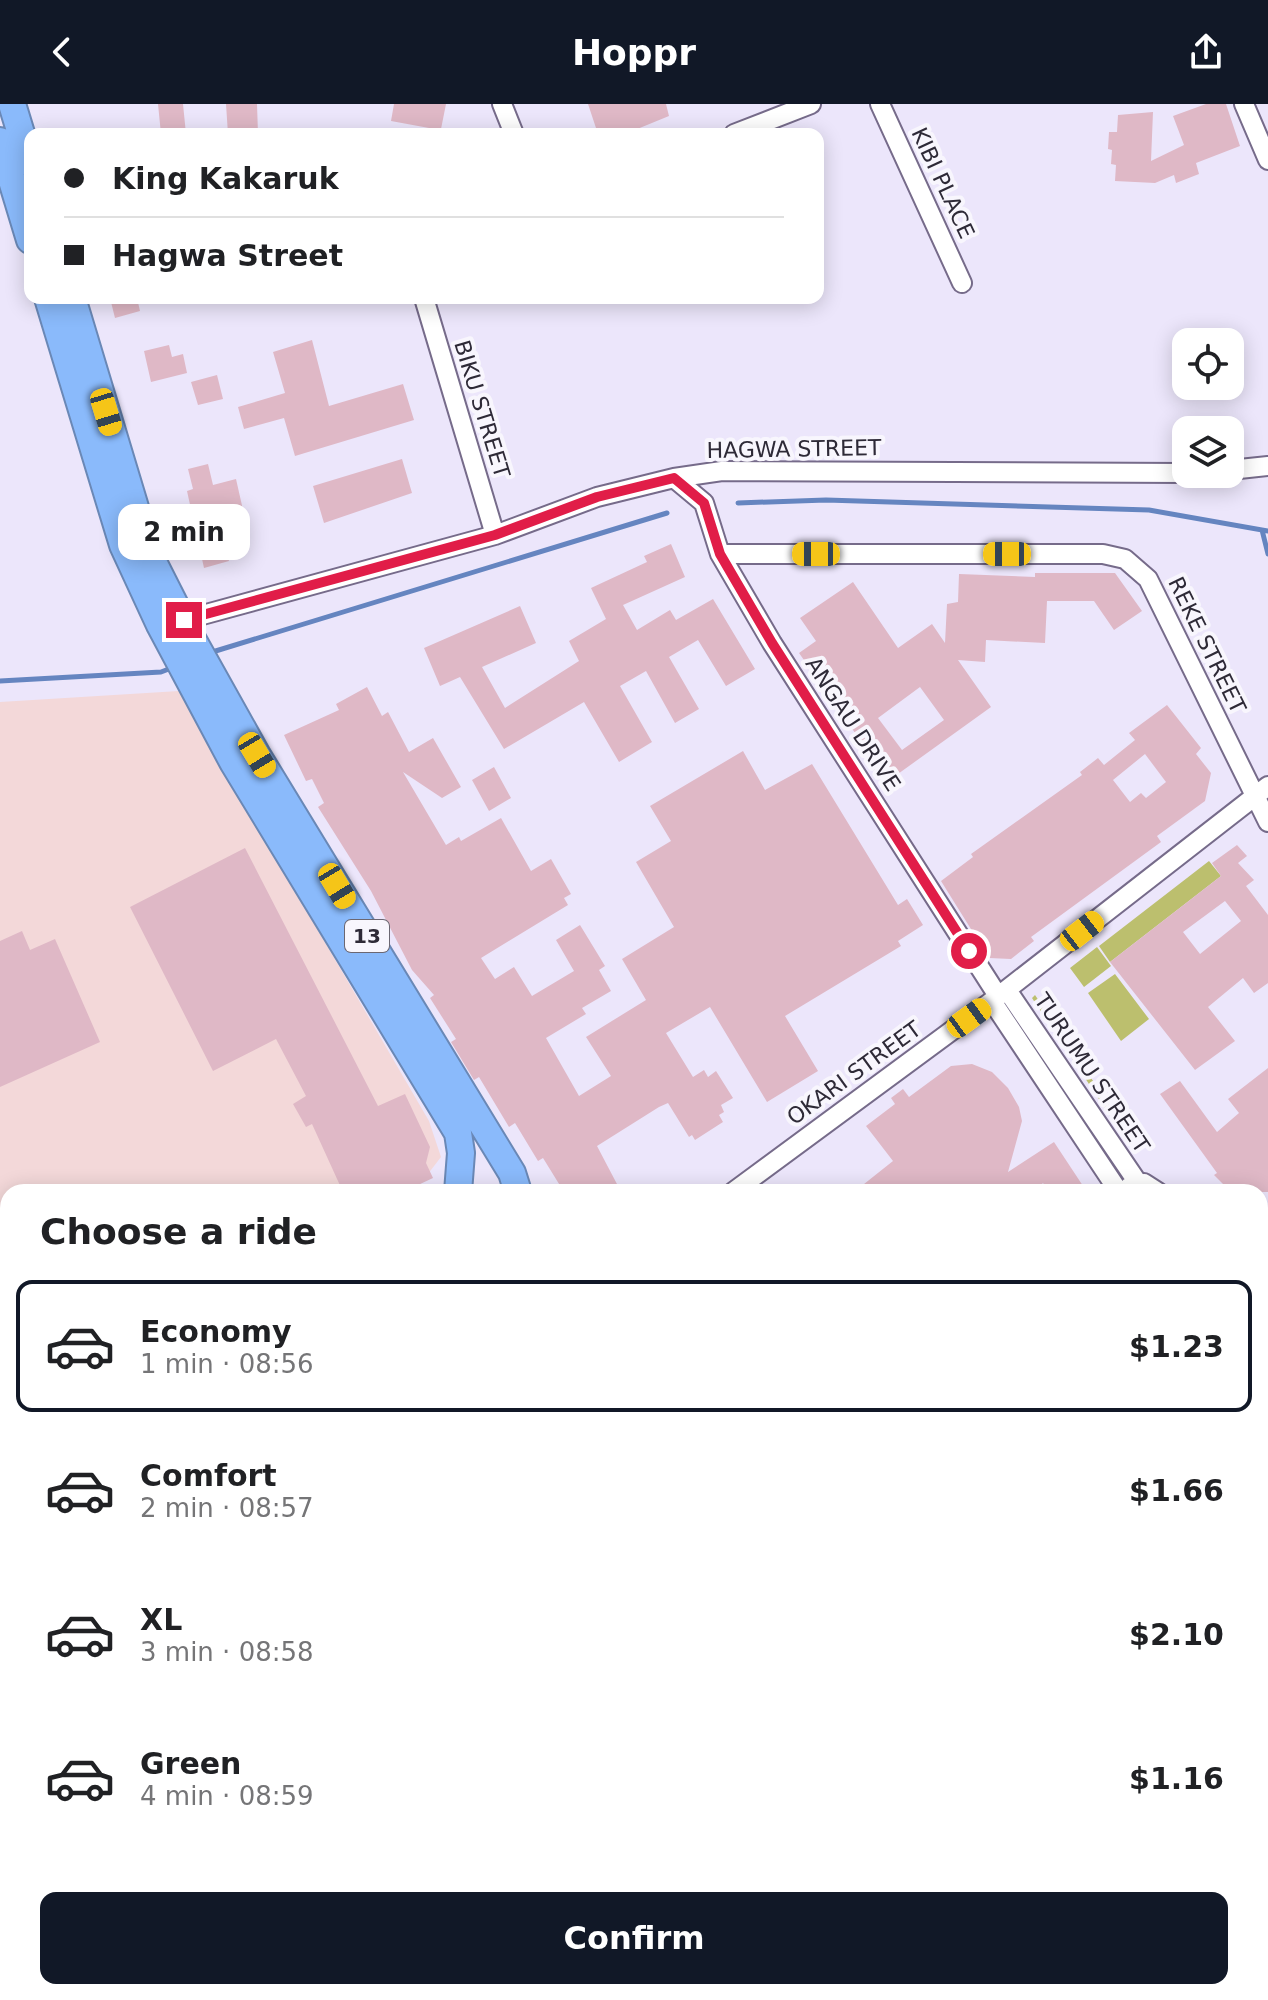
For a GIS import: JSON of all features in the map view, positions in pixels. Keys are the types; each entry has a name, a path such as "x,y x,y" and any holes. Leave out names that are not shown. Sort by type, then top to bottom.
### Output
{"highway":[{"path":"12,104 24,143"},
{"path":"0,141 24,220"},
{"name":"13","path":"50,304 123,545 182,636"},
{"name":"13","path":"74,304 149,554 233,762 458,1133 461,1153 459,1184"},
{"name":"13","path":"204,684 512,1173 515,1184"}],"street":[{"path":"502,104 512,128"},
{"path":"749,128 811,104"},
{"name":"KIBI PLACE","path":"880,104 962,283"},
{"path":"1244,104 1268,160"},
{"name":"BIKU STREET","path":"426,304 495,535"},
{"path":"1244,469 1268,466"},
{"name":"HAGWA STREET","path":"182,636 495,535 597,497 674,478 722,471 1172,473"},
{"name":"ANGAU DRIVE","path":"674,478 704,503 720,554 772,643 1124,1184"},
{"name":"REKE STREET","path":"720,554 1103,554 1125,559 1148,579 1262,790 1268,822"},
{"name":"OKARI STREET","path":"744,1184 999,996 1262,790"}],"shaded area":[{"path":"179,691 429,1121 441,1157 420,1184 0,1184 0,702"}],"green space":[{"path":"1209,861 1221,876 1110,962 1099,946"},
{"path":"1097,947 1111,966 1084,987 1070,968"},
{"path":"1115,974 1149,1019 1121,1041 1088,993"},
{"path":"1035,995 1139,1149 1134,1152 1032,998"}],"building":[{"path":"158,104 183,104 185,128 160,128"},
{"path":"226,104 257,104 258,128 228,128"},
{"path":"394,104 446,104 441,128 391,121"},
{"path":"588,104 666,104 669,116 640,128 596,128"},
{"path":"1206,104 1226,104 1240,146 1196,163 1199,174 1176,183 1174,175 1155,183 1115,181 1116,165 1111,164 1112,150 1108,149 1109,132 1117,132 1118,115 1153,112 1151,161 1184,145 1173,116"},
{"path":"112,304 138,304 140,311 115,318"},
{"path":"312,340 329,406 403,384 414,420 295,456 284,418 244,429 238,407 285,393 273,352"},
{"path":"169,345 172,357 183,354 187,373 151,382 144,351"},
{"path":"217,375 223,399 198,405 191,382"},
{"path":"402,459 412,493 324,523 313,486"},
{"path":"208,464 213,485 236,479 243,510 217,516 229,561 204,568 187,491 193,489 188,469"},
{"path":"671,544 685,577 623,605 637,630 670,610 676,620 713,599 755,669 726,686 698,640 669,657 699,709 675,723 646,671 620,686 652,742 619,762 584,702 504,749 460,677 440,686 424,648 520,606 536,643 482,667 505,708 579,661 569,641 606,619 591,588 647,562 644,556"},
{"path":"1035,573 1115,573 1142,611 1114,630 1094,601 1047,601 1045,643 986,640 985,662 958,660 991,707 884,784 856,743 860,740 799,653 816,641 800,618 853,582 898,648 932,624 945,643 947,604 958,602 959,574 1035,577","holes":["920,687 944,720 902,750 878,718"]},
{"path":"367,687 382,716 388,712 409,752 433,738 461,787 442,798 403,772 446,845 459,837 461,841 501,818 531,871 551,859 571,894 564,898 568,905 481,958 495,979 514,967 532,996 574,971 556,940 580,925 605,966 599,970 611,991 582,1008 586,1014 546,1038 579,1096 611,1076 586,1037 646,1000 622,959 674,927 636,862 671,841 650,806 743,751 765,790 812,764 898,905 907,899 923,925 898,941 901,946 785,1016 818,1071 767,1102 710,1007 666,1033 693,1077 704,1070 708,1077 716,1071 733,1098 721,1105 724,1112 719,1115 723,1122 695,1140 692,1135 689,1137 668,1103 597,1146 617,1184 559,1184 543,1158 538,1161 515,1123 509,1127 479,1077 474,1080 451,1042 456,1039 430,998 434,995 412,970 371,891 318,807 324,803 312,779 306,781 284,735 339,710 336,704"},
{"path":"1167,705 1201,748 1196,754 1211,773 1205,801 1157,836 1161,842 1031,937 1034,941 1011,959 989,958 941,881 973,857 971,854 1082,775 1080,772 1098,758 1104,765 1135,740 1129,733","holes":["1145,754 1166,782 1146,798 1141,793 1130,802 1113,780"]},
{"path":"494,767 511,798 489,811 472,780"},
{"path":"1237,845 1247,856 1238,863 1254,880 1246,886 1268,915 1268,983 1254,993 1243,978 1208,1007 1235,1041 1195,1070 1110,962 1221,876 1212,863","holes":["1225,901 1241,921 1200,954 1183,932"]},
{"path":"245,848 378,1106 405,1094 430,1147 426,1163 433,1178 420,1184 339,1184 312,1124 306,1127 293,1104 306,1096 276,1039 213,1071 130,907"},
{"path":"22,931 30,950 55,939 100,1042 0,1087 0,941"},
{"path":"972,1064 992,1072 1008,1088 1019,1107 1022,1121 1008,1172 1054,1142 1082,1184 864,1184 893,1161 866,1126 895,1104 891,1098 903,1089 909,1097 951,1066"},
{"path":"1268,1068 1268,1184 1223,1184 1160,1094 1180,1081 1217,1132 1239,1113 1228,1099"}],"waterway":[{"path":"738,503 826,500 1149,510 1268,531"},
{"path":"209,653 667,513"},
{"path":"1262,530 1268,554"},
{"path":"0,681 161,672 174,667"}],"route":[{"path":"184,620 495,535 597,497 674,478 704,503 720,554 772,643 969,951"}]}
